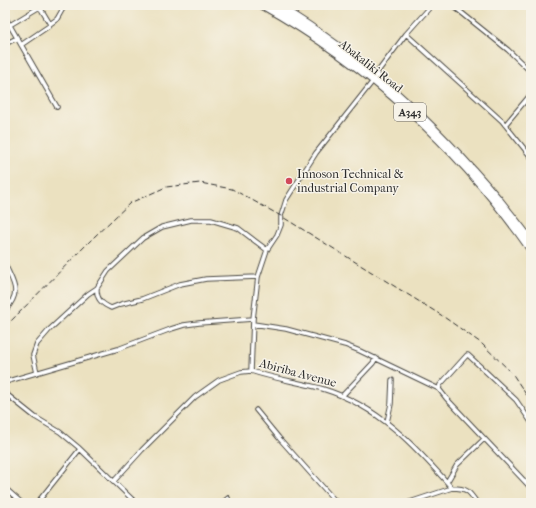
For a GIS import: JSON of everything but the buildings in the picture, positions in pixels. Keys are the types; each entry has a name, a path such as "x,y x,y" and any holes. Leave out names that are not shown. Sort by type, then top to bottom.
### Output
{"highway":[{"name":"Abakaliki Road","path":"262,5 375,77 421,122 474,178 513,225 531,250"},
{"name":"Abakaliki Road","path":"276,5 318,32 375,77 428,122 474,170 530,236"}],"street":[{"path":"21,45 48,27 57,19 65,5"},
{"path":"251,371 258,277 267,250 281,226 281,216 286,200 316,154 406,34 432,5"},
{"path":"452,5 508,50 531,72"},
{"path":"527,5 531,7"},
{"path":"10,25 40,6 50,24"},
{"path":"5,17 57,108"},
{"path":"406,34 505,125 531,157"},
{"path":"5,44 17,38"},
{"path":"505,125 531,94"},
{"path":"36,373 33,355 37,344 50,329 88,294 97,288 108,271 143,238 162,227 185,221 211,220 238,228 267,250"},
{"path":"5,264 15,287 15,296 5,311"},
{"path":"97,288 98,298 105,306 111,308 142,299 180,284 218,278 258,277"},
{"path":"5,382 118,349 184,325 199,322 254,322 345,345 376,358 439,389 531,488"},
{"path":"439,389 440,385 466,355 468,355 516,400 531,422"},
{"path":"342,396 376,358"},
{"name":"Abiriba Avenue","path":"114,481 142,450 196,397 219,380 241,372 251,371 323,389 342,396 387,422 418,450 452,488"},
{"path":"387,422 391,404 392,380"},
{"path":"5,393 21,404 35,417 60,432 80,449 136,503"},
{"path":"256,410 337,503"},
{"path":"447,482 457,465 484,439"},
{"path":"36,503 80,449"},
{"path":"5,488 22,503"},
{"path":"407,503 452,488 461,488 470,492 477,503"},
{"path":"222,503 228,498"}],"railway":[{"path":"5,327 94,237 130,203 166,187 200,183 232,189 281,216 441,315 481,343 512,373 531,402"}],"place":[{"name":"Innoson Technical & industrial Company","path":"289,181"}]}
